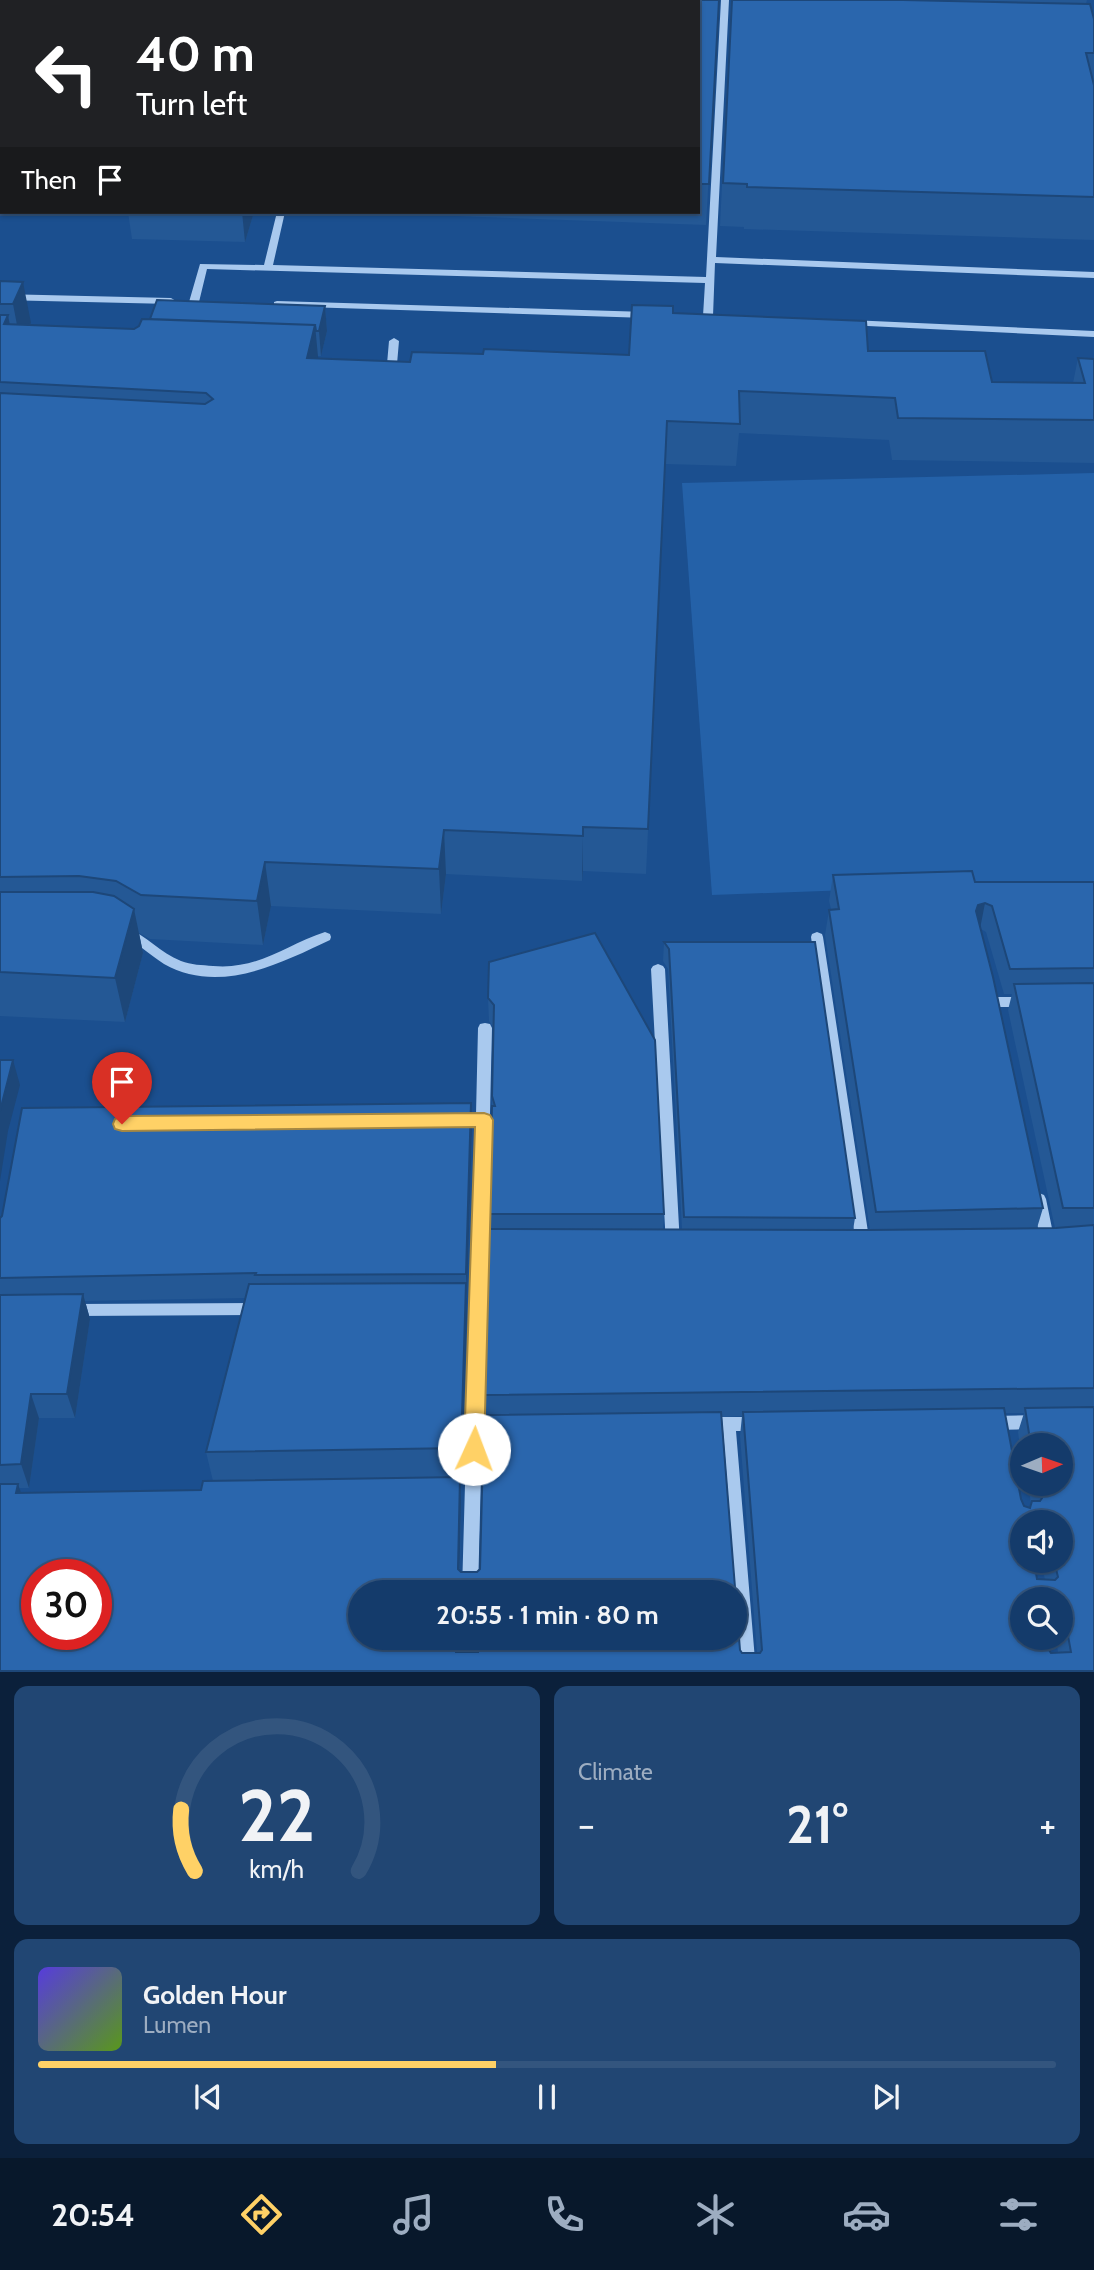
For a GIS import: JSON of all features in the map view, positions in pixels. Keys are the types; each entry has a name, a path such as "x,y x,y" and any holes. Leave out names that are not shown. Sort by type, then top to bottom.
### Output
{"street":[{"path":"708,316 725,0"},
{"path":"724,31 738,32"},
{"path":"268,267 281,214"},
{"path":"194,302 203,266 710,280"},
{"path":"0,297 207,302"},
{"path":"262,304 660,315"},
{"path":"696,316 721,317"},
{"path":"846,323 1094,334"},
{"path":"392,364 394,341"},
{"path":"378,364 405,365"},
{"path":"116,931 135,936 169,962 187,968 233,973 252,970 325,937"},
{"path":"817,937 863,1246"},
{"path":"658,969 673,1246"},
{"path":"997,1002 1039,1002"},
{"path":"469,1580 465,1490 475,1429 470,1307 480,1245 485,1028"},
{"path":"442,1121 484,1120"},
{"path":"1037,1190 1048,1244"},
{"path":"480,1245 522,1245"},
{"path":"55,1310 273,1308"},
{"path":"978,1423 1007,1429 1056,1422"},
{"path":"688,1424 770,1423"},
{"path":"728,1424 748,1671"},
{"path":"475,1429 515,1428"},
{"path":"468,1671 469,1650"}],"lane":[{"path":"711,260 1094,275"}],"shaded area":[{"path":"1094,473 1094,881 712,895 682,483"}],"building":[{"path":"700,0 719,0 709,184 700,184"},
{"path":"732,0 1090,4 1094,19 1094,53 1086,53 1094,85 1094,197 747,187 747,184 723,183"},
{"path":"0,281 23,282 13,304 0,304"},
{"path":"157,300 325,306 319,331 316,331 315,325 150,319"},
{"path":"632,305 673,306 673,313 866,321 868,351 985,351 992,382 1085,383 1078,358 1094,359 1094,420 898,418 895,398 739,391 740,424 667,421 648,829 583,827 583,836 444,830 439,869 265,862 257,901 141,895 116,881 79,876 0,877 0,393 205,404 213,399 206,393 0,382 0,315 8,315 4,324 134,329 142,319 315,325 307,358 410,362 412,352 483,354 484,349 629,355"},
{"path":"972,871 975,882 1094,882 1094,968 1010,969 992,906 985,903 978,905 976,911 1043,1208 876,1212 829,910 839,909 833,875"},
{"path":"0,892 93,892 114,896 134,909 115,978 0,972"},
{"path":"595,933 655,1040 664,1214 489,1214 492,1106 495,1106 492,1096 494,1005 488,998 489,962"},
{"path":"664,942 815,942 855,1218 684,1217 669,949"},
{"path":"1094,983 1094,1208 1063,1208 1014,984"},
{"path":"0,1060 13,1060 0,1111"},
{"path":"471,1103 466,1274 255,1275 256,1273 0,1278 0,1218 22,1108"},
{"path":"1094,1225 1094,1388 484,1395 488,1229 868,1230 1056,1228"},
{"path":"466,1283 461,1448 206,1452 249,1284"},
{"path":"83,1294 67,1394 31,1394 21,1464 0,1465 0,1295"},
{"path":"1094,1407 1094,1671 0,1671 0,1484 18,1484 16,1493 201,1490 203,1481 460,1477 458,1569 461,1572 477,1572 480,1569 484,1415 721,1412 734,1580 348,1580 348,1650 740,1650 742,1653 760,1653 762,1650 743,1412 1004,1408 1010,1440 1010,1496 1020,1496 1024,1506 1030,1508 1032,1501 1040,1501 1042,1496 1073,1496 1073,1433 1029,1433 1025,1408"}],"route":[{"path":"122,1124 484,1120 474,1449"}]}
